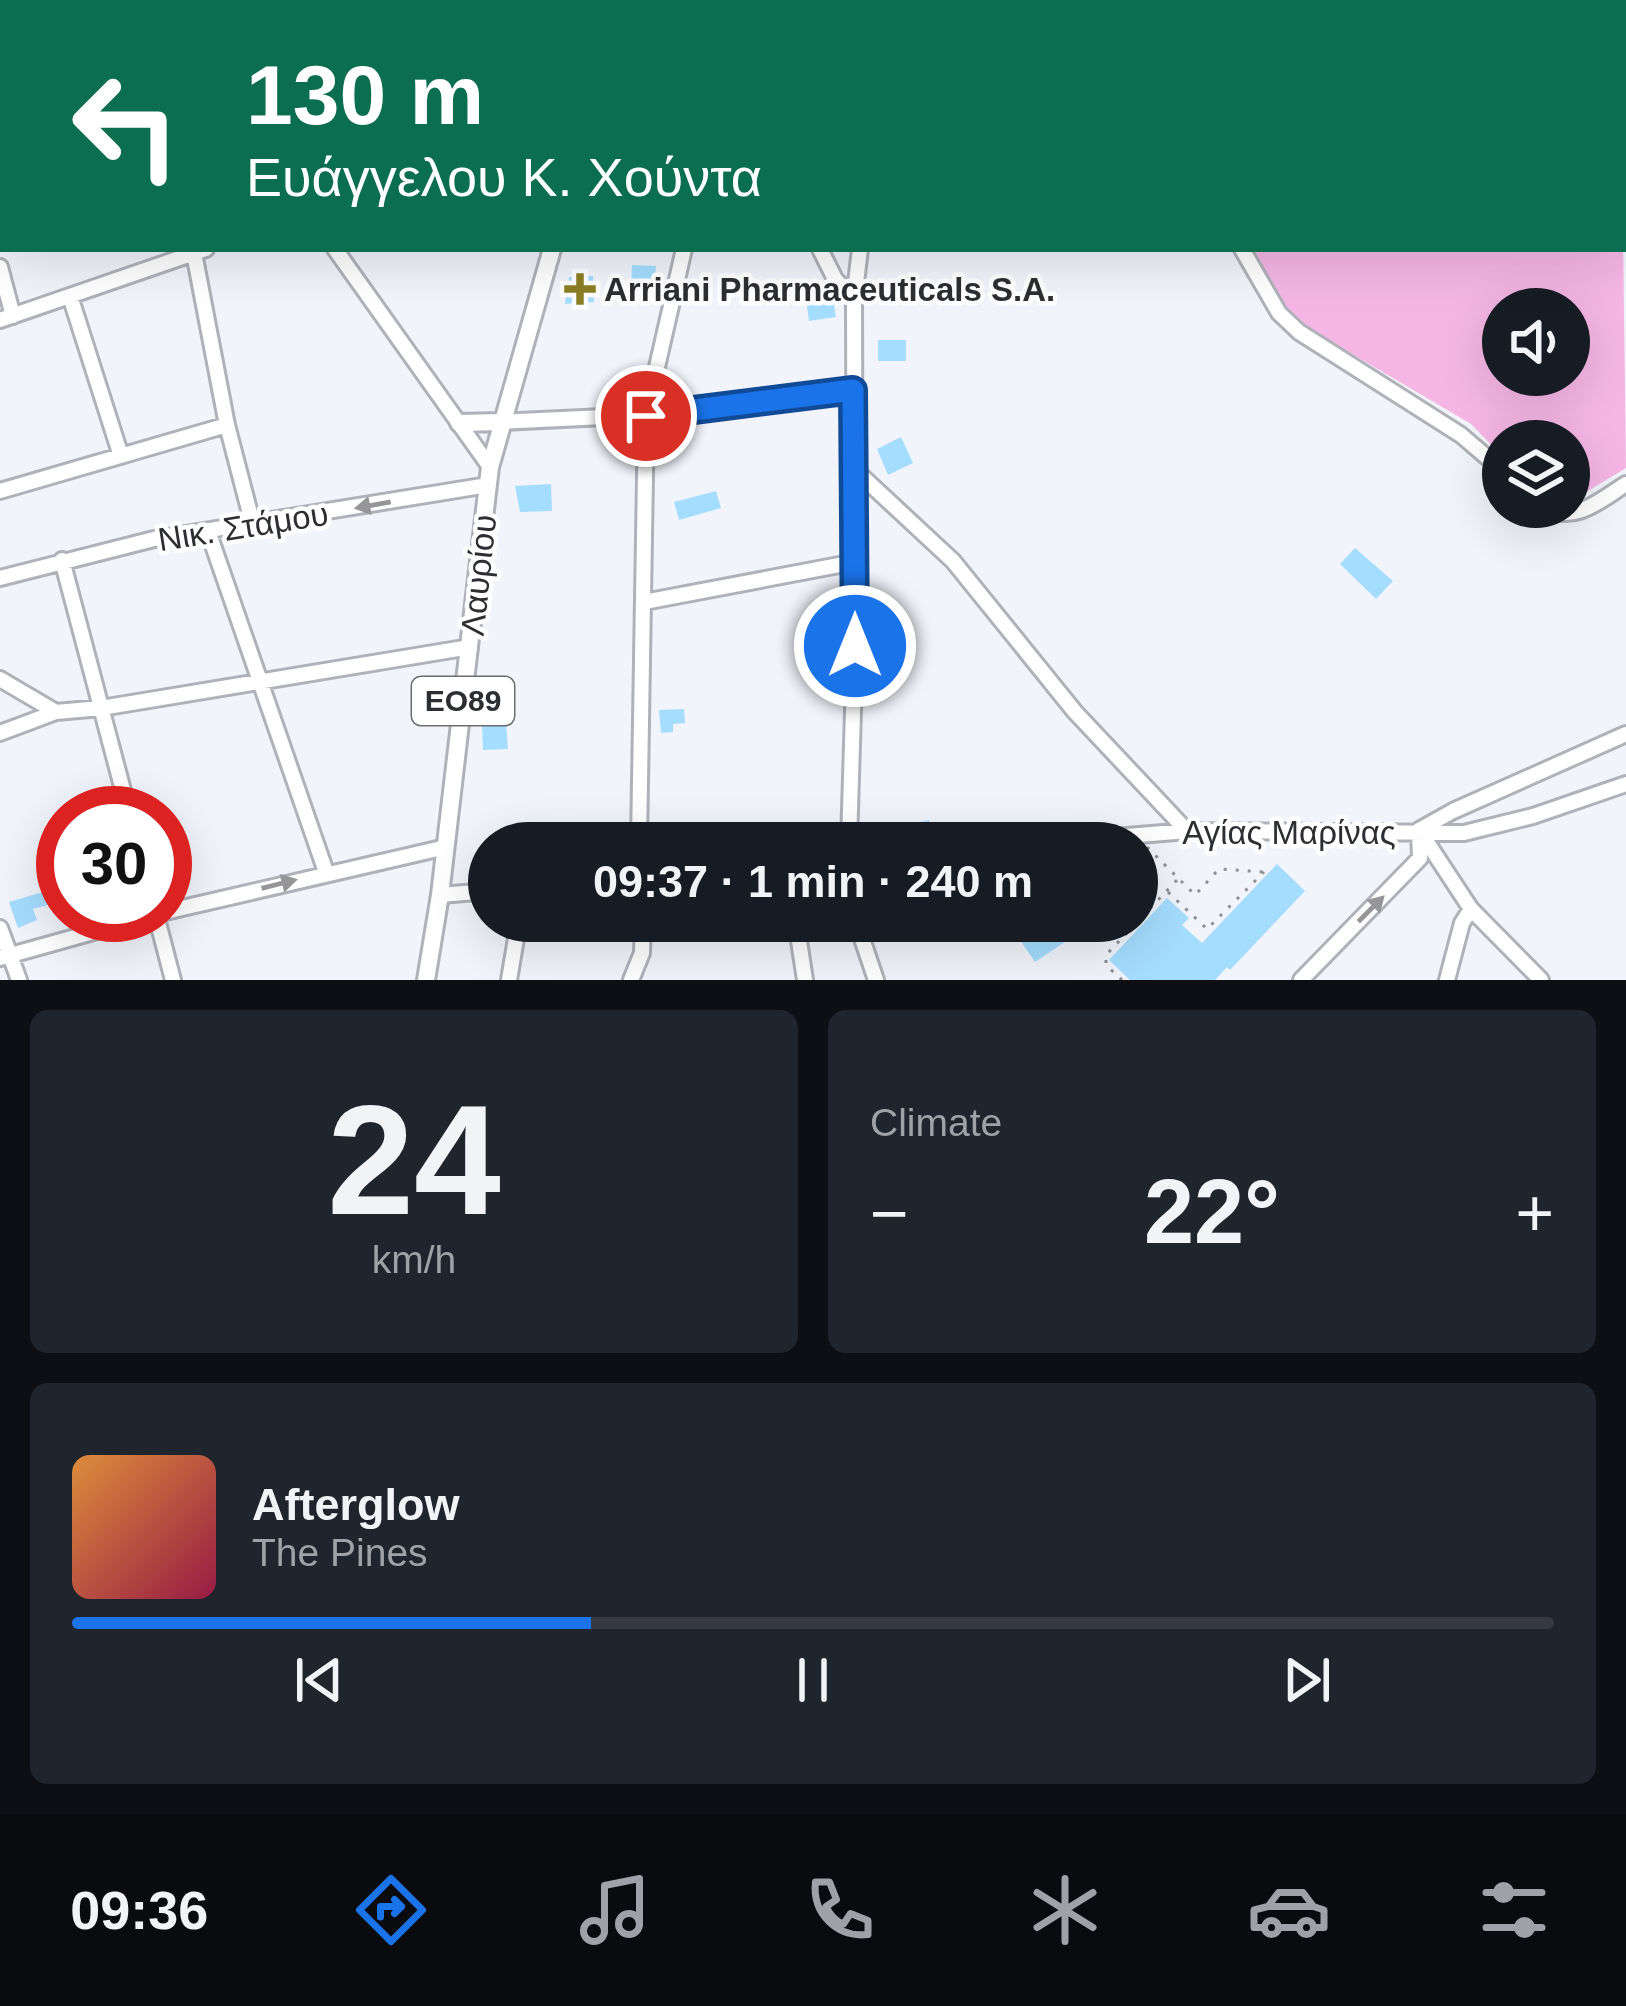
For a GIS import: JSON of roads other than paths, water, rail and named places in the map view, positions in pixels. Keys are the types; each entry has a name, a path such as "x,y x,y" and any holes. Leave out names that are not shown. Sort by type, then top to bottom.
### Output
{"main road":[{"name":"Λαυρίου","path":"426,980 489,476 500,422 551,252"},
{"path":"459,424 500,422"}],"street":[{"path":"0,266 6,318 192,252 227,424 254,525"},
{"path":"337,252 459,424 489,476"},
{"path":"639,822 646,416 683,252"},
{"path":"822,252 835,279 854,300"},
{"path":"850,822 854,300 860,252"},
{"path":"1244,252 1279,313 1299,332 1482,453"},
{"path":"70,296 121,456"},
{"path":"500,422 646,416 853,390"},
{"path":"0,491 227,424"},
{"path":"854,469 953,561 1075,712 1187,831"},
{"name":"Νικ. Στάμου","path":"0,578 62,560 489,476"},
{"path":"1590,506 1626,484"},
{"path":"208,531 326,872"},
{"path":"62,560 122,786"},
{"path":"644,602 855,562"},
{"path":"0,733 56,712 470,647"},
{"path":"0,679 56,712"},
{"path":"1541,980 1471,909 1419,830 1626,734"},
{"name":"Αγίας Μαρίνας","path":"1158,834 1464,832 1533,816 1626,784"},
{"name":"Αγίας Μαρίνας","path":"1301,980 1420,858 1419,830"},
{"path":"192,905 446,847"},
{"path":"440,895 468,893"},
{"path":"1447,980 1462,923 1471,909"},
{"path":"0,928 5,957 19,980"},
{"path":"5,957 59,942"},
{"path":"162,942 173,980"},
{"path":"508,980 515,942"},
{"path":"632,980 642,942"},
{"path":"799,942 805,980"},
{"path":"863,942 876,980"}],"place":[{"name":"Arriani Pharmaceuticals S.A.","path":"580,289"}]}
